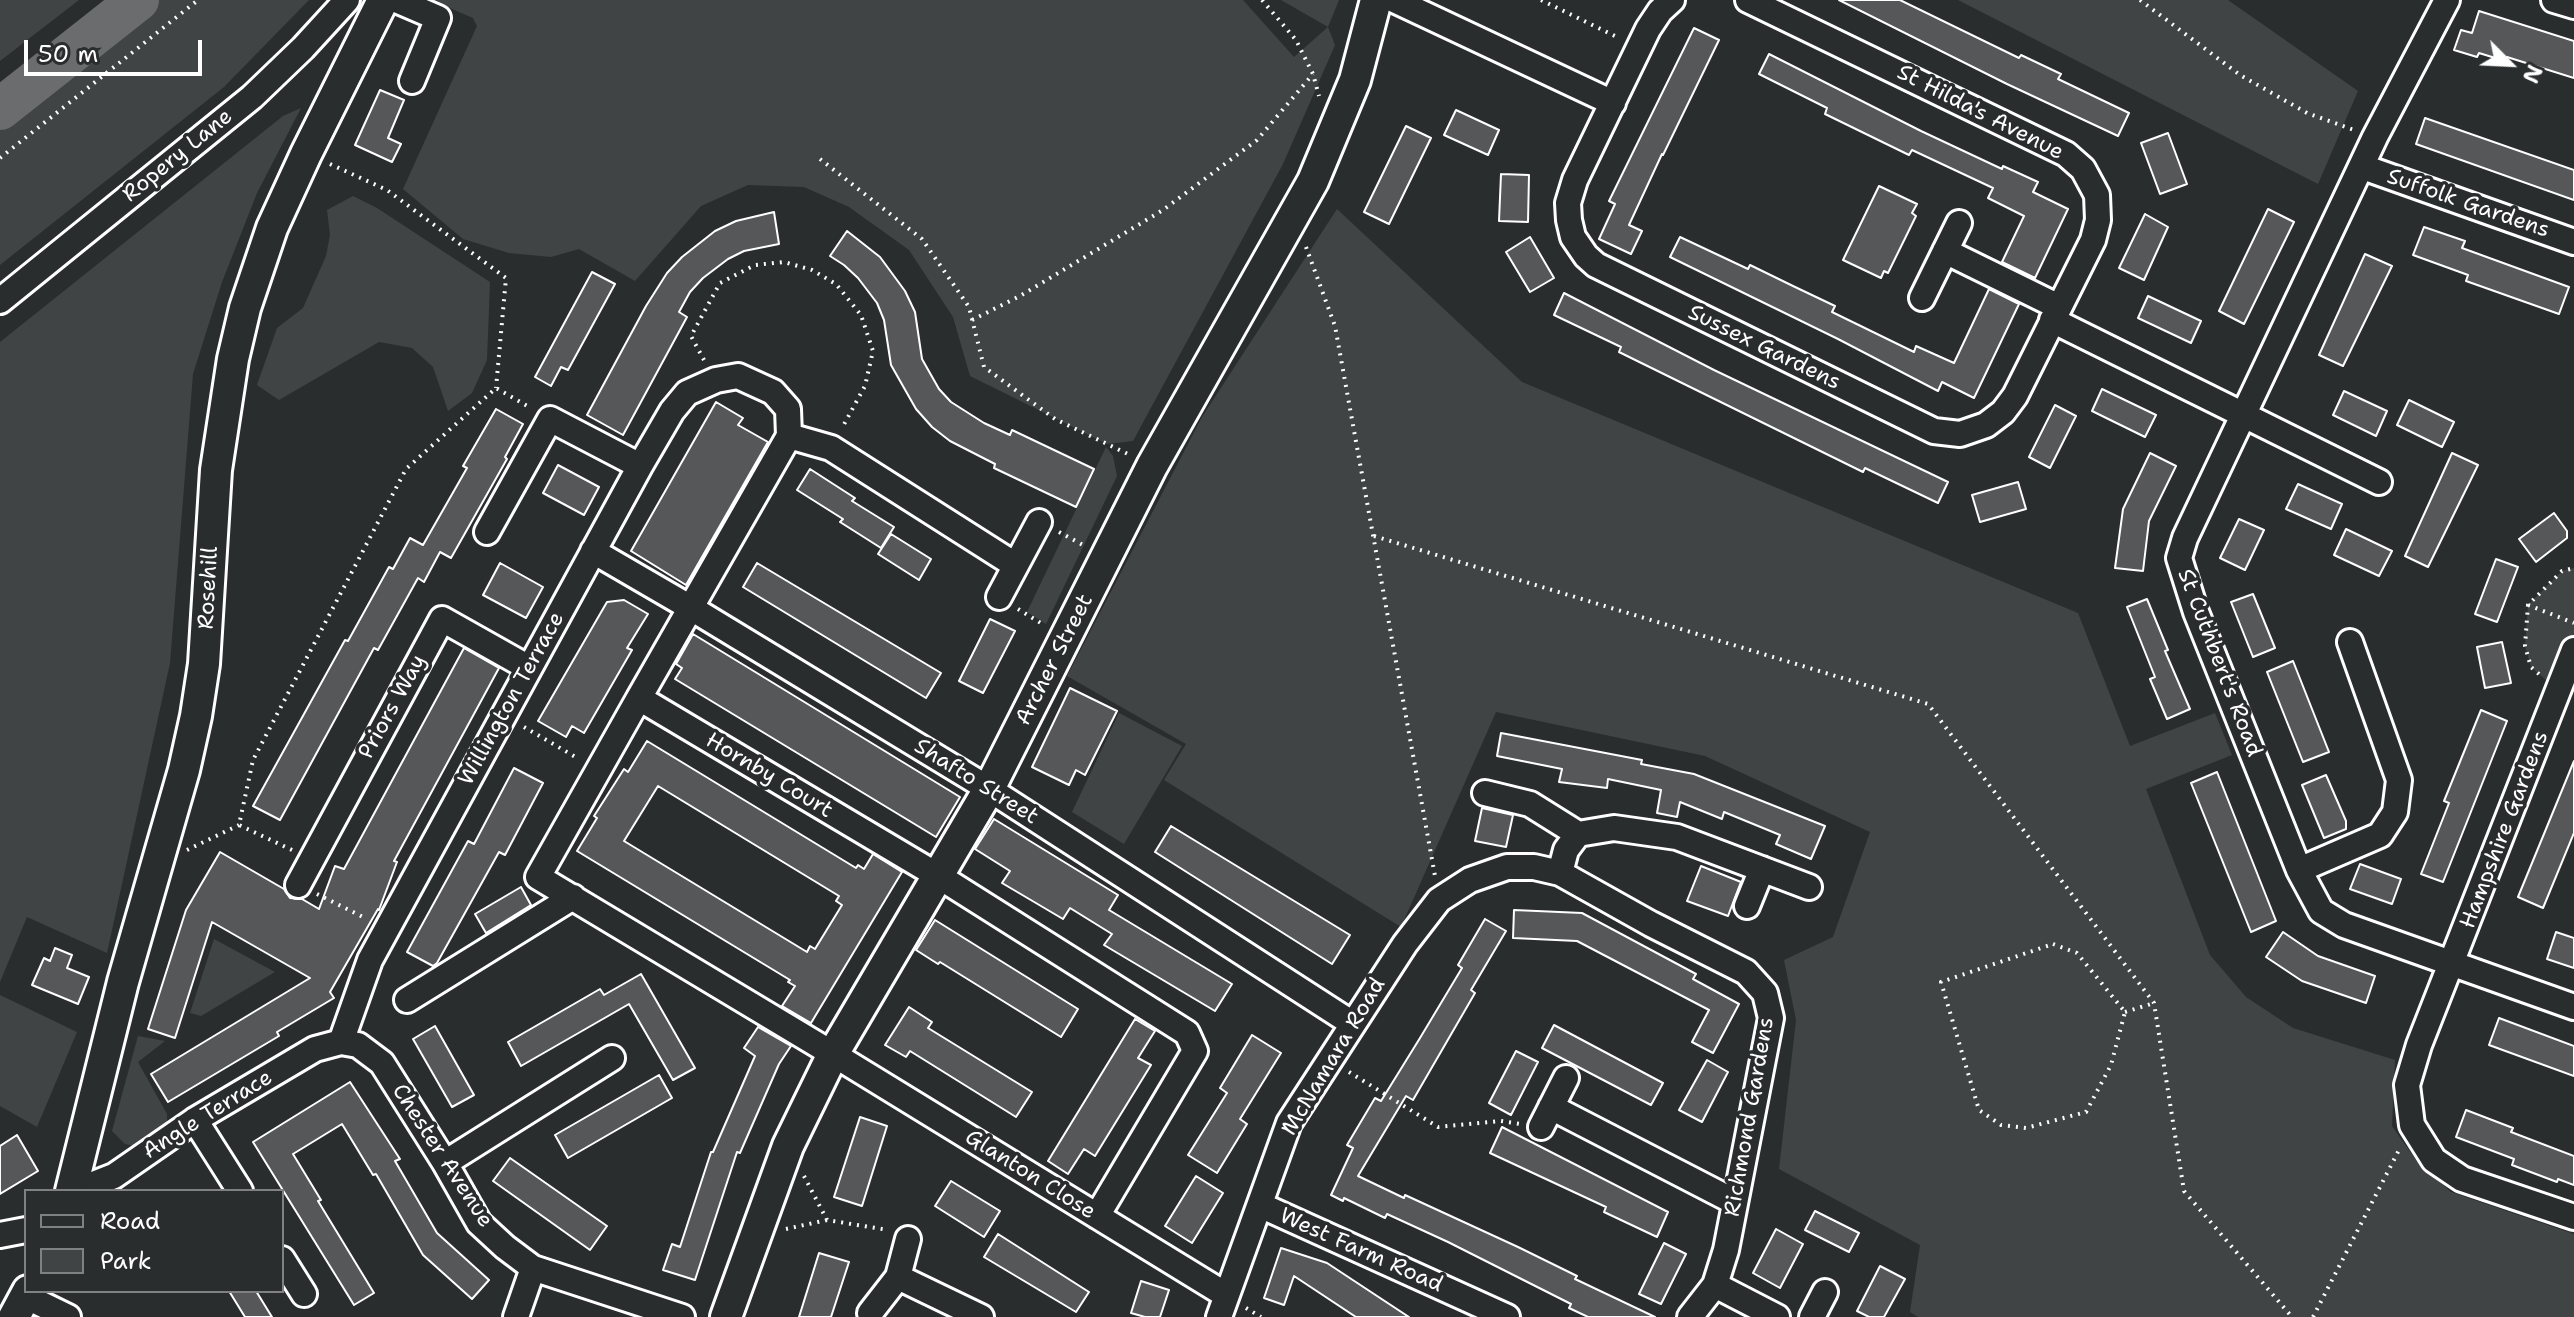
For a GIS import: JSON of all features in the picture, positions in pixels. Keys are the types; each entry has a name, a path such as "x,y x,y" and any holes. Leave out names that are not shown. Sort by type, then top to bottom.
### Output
{"main road":[{"name":"Rosehill","path":"74,1189 120,994 184,770 204,664 216,470 233,359 258,266 272,228 383,0"},
{"name":"Archer Street","path":"726,1317 788,1146 833,1054 940,877 989,789 1152,466 1319,168 1348,100 1376,0"}],"street":[{"name":"Ropery Lane","path":"0,301 252,97 347,0"},
{"path":"396,0 438,18 412,81"},
{"path":"1394,0 1613,103 1654,20 1672,0"},
{"name":"St Hilda's Avenue","path":"1748,0 2066,154 2083,169 2097,195 2098,220 2093,240 2056,314"},
{"name":"St Cuthbert's Road","path":"2447,0 2375,137 2185,538 2179,558 2196,612 2299,870 2321,911 2344,925 2574,1007"},
{"path":"2554,0 2574,6"},
{"name":"Sussex Gardens","path":"1613,103 1575,180 1568,203 1573,237 1596,265 1934,431 1960,434 1986,425 2003,412 2015,396 2056,314"},
{"name":"Suffolk Gardens","path":"2363,167 2574,242"},
{"path":"1922,298 1959,223"},
{"path":"1945,251 2244,416 2379,482"},
{"path":"716,380 738,376 773,392 788,409 789,436 538,877 833,1054"},
{"name":"Willington Terrace","path":"341,1042 370,960 640,466 672,411 687,393 716,380"},
{"path":"487,532 550,419 640,466"},
{"path":"789,436 831,448 1015,565"},
{"path":"999,597 1039,522"},
{"name":"Shafto Street","path":"593,551 989,789 1353,1024"},
{"name":"Priors Way","path":"298,885 442,619 529,668"},
{"path":"2299,870 2380,835 2395,812 2399,780 2350,642"},
{"name":"Hampshire Gardens","path":"2412,1125 2407,1085 2419,1045 2574,650"},
{"name":"Hornby Court","path":"639,698 940,877 1187,1033 1195,1051 1097,1216"},
{"path":"1485,793 1530,804 1578,834 1614,828 1677,837 1809,887"},
{"path":"1439,900 1470,880 1507,867 1534,867 1560,873 1566,850 1578,834"},
{"path":"1747,906 1762,869"},
{"name":"Richmond Gardens","path":"1560,873 1746,972 1765,993 1771,1018 1726,1250 1715,1285 1690,1317"},
{"path":"407,1000 573,897"},
{"name":"McNamara Road","path":"1222,1306 1289,1123 1405,944 1439,900"},
{"name":"Angle Terrace","path":"79,1189 114,1176 195,1120 315,1049 341,1042"},
{"name":"Chester Avenue","path":"341,1042 358,1045 382,1063 479,1223 505,1247 533,1268 682,1317"},
{"name":"Glanton Close","path":"833,1054 1097,1216 1222,1306"},
{"path":"445,1163 612,1058"},
{"path":"1566,1078 1546,1117 1735,1202"},
{"path":"195,1120 239,1189"},
{"path":"2412,1125 2434,1160 2462,1179 2574,1217"},
{"name":"West Farm Road","path":"1260,1205 1507,1317"},
{"path":"0,1235 24,1230"},
{"path":"870,1313 898,1277 902,1235"},
{"path":"284,1262 304,1294"},
{"path":"516,1317 533,1268"},
{"path":"898,1277 981,1317"},
{"path":"1715,1285 1777,1317"},
{"path":"1812,1317 1825,1292"},
{"path":"22,1301 68,1317"}],"path":[{"path":"0,158 198,0"},
{"path":"1262,0 1296,40 1313,74 1320,101"},
{"path":"1541,0 1639,47"},
{"path":"2140,0 2240,75 2307,113 2375,137"},
{"path":"972,320 1020,296 1163,210 1257,140 1313,74"},
{"path":"239,825 253,760 406,469 496,388 506,278 387,190 306,154"},
{"path":"820,159 922,239 969,307 984,367 1055,419 1152,466"},
{"path":"1295,215 1335,326 1439,900"},
{"path":"716,380 691,336 720,283 755,265 784,262 812,270 836,284 861,315 873,351 865,386 831,448"},
{"path":"496,388 550,419"},
{"path":"1039,522 1107,556"},
{"path":"1374,536 1928,704 2154,1003 2184,1191 2292,1317"},
{"path":"2560,687 2547,681 2531,667 2525,646 2528,605 2562,571 2574,568"},
{"path":"999,597 1066,639"},
{"path":"2528,605 2574,623"},
{"path":"504,715 598,770"},
{"path":"159,864 239,825"},
{"path":"239,825 310,859"},
{"path":"298,885 387,929"},
{"path":"2053,944 2077,953 2125,1012 2111,1065 2086,1112 2026,1128 2001,1125 1979,1110 1941,982 2053,944"},
{"path":"2125,1012 2154,1003"},
{"path":"1330,1060 1438,1127 1546,1117"},
{"path":"2313,1317 2412,1125"},
{"path":"788,1146 827,1220"},
{"path":"754,1236 827,1220 902,1235"}],"green space":[{"path":"0,0 79,0 0,61"},
{"path":"155,0 309,0 224,87 0,265 0,130"},
{"path":"431,0 1243,0 1294,57 1328,27 1335,45 1283,164 1133,441 1107,444 970,376 953,317 909,250 849,207 804,187 748,185 701,206 635,281 579,249 551,257 509,253 463,239 403,189 477,26 473,18"},
{"path":"1281,0 1339,0 1328,27"},
{"path":"1958,0 2228,0 2358,91 2318,184"},
{"path":"301,108 257,193 222,282 193,374 170,663 107,953 27,917 0,982 0,342 283,116"},
{"path":"353,196 377,208 490,282 487,360 472,393 448,411 433,367 412,348 379,342 279,400 257,385 277,328 303,308 326,256 330,235 327,210"},
{"path":"1337,209 1522,382 2078,613 2130,746 2215,713 2232,755 2146,789 2210,955 2246,997 2293,1028 2395,1060 2392,1126 2416,1160 2451,1192 2574,1234 2574,1317 1918,1317 1910,1312 1920,1245 1779,1169 1796,1020 1784,960 1833,937 1870,832 1705,756 1496,712 1401,927 1164,780 1186,744 1067,676 1202,417"},
{"path":"1106,447 1113,456 1117,476 1046,624 1027,612"},
{"path":"2574,568 2574,690 2547,681 2531,667 2525,646 2528,605 2562,571"},
{"path":"1119,713 1182,746 1124,844 1072,812"},
{"path":"214,939 275,972 201,1016 190,1013"},
{"path":"0,995 77,1032 37,1127 0,1106"},
{"path":"138,1036 165,1041 138,1062 167,1114 167,1125 134,1146 125,1144 112,1131"}],"building":[{"path":"1839,0 1900,0 2019,58 2021,55 2061,74 2058,79 2129,113 2118,136"},
{"path":"2479,11 2574,41 2574,78 2507,57 2505,61 2454,50 2461,30 2472,33"},
{"path":"1694,28 1719,40 1629,225 1642,231 1631,254 1599,239 1615,204 1609,201"},
{"path":"1769,54 1921,131 2002,169 2003,166 2038,182 2033,192 2068,209 2035,278 2002,262 2024,216 1988,198 1993,188 1912,150 1909,155 1825,114 1827,108 1759,74"},
{"path":"380,90 404,100 388,138 401,144 392,162 355,145"},
{"path":"1456,110 1499,130 1488,155 1444,135"},
{"path":"2425,118 2574,170 2574,200 2416,144"},
{"path":"1406,126 1431,138 1389,224 1364,212"},
{"path":"2168,133 2187,184 2160,194 2141,143"},
{"path":"1501,174 1529,175 1528,222 1499,221"},
{"path":"1879,186 1917,204 1912,213 1916,216 1888,273 1884,271 1881,278 1843,260"},
{"path":"2268,209 2294,222 2244,324 2219,311"},
{"path":"774,212 779,244 744,251 728,259 690,292 679,312 687,317 623,435 587,415 667,273 715,231 736,221"},
{"path":"2145,214 2168,227 2144,280 2119,268"},
{"path":"2424,227 2465,241 2462,248 2569,287 2559,314 2466,281 2468,275 2413,255"},
{"path":"847,231 880,257 905,291 915,312 922,359 939,389 951,402 984,423 1010,435 1012,430 1094,469 1076,507 994,468 995,464 950,441 916,409 891,365 884,320 877,303 858,278 830,256"},
{"path":"1530,237 1554,278 1530,292 1506,252"},
{"path":"1680,237 1748,269 1750,265 1835,306 1832,312 1914,352 1916,346 1954,363 1989,289 2019,304 1974,398 1942,382 1938,391 1670,257"},
{"path":"2365,254 2392,266 2343,366 2319,355"},
{"path":"592,272 615,284 568,370 561,367 551,386 535,377"},
{"path":"1564,293 1714,370 1948,482 1938,503 1865,468 1863,472 1619,352 1621,347 1554,315"},
{"path":"2148,296 2201,321 2191,343 2138,318"},
{"path":"2102,389 2156,415 2145,437 2092,411"},
{"path":"2344,391 2387,411 2376,436 2333,415"},
{"path":"2409,400 2454,422 2442,447 2397,425"},
{"path":"716,402 743,418 738,425 768,442 686,585 631,551"},
{"path":"2055,405 2076,416 2050,468 2029,457"},
{"path":"496,409 523,424 505,457 507,459 451,558 440,552 424,582 418,578 378,650 374,648 280,820 253,806 389,567 393,569 410,538 423,545"},
{"path":"2150,453 2176,466 2149,521 2143,571 2115,568 2123,509"},
{"path":"2452,453 2478,465 2428,567 2405,556"},
{"path":"558,465 599,487 584,515 543,493"},
{"path":"810,469 855,498 852,501 894,527 881,548 797,490"},
{"path":"2018,482 2026,509 1980,522 1972,495"},
{"path":"2298,484 2342,504 2331,529 2286,509"},
{"path":"2554,513 2567,531 2567,538 2536,562 2519,539"},
{"path":"2239,519 2264,530 2245,570 2220,558"},
{"path":"2346,529 2392,551 2379,576 2334,555"},
{"path":"891,534 931,559 919,580 878,554"},
{"path":"2496,559 2518,567 2497,622 2475,614"},
{"path":"500,563 543,587 526,618 483,595"},
{"path":"757,563 941,673 926,698 743,587"},
{"path":"2253,594 2275,648 2253,657 2231,602"},
{"path":"2147,599 2190,709 2167,719 2150,679 2155,677 2127,607"},
{"path":"624,600 648,614 627,648 632,650 584,733 572,726 566,737 538,721 607,602"},
{"path":"990,619 1015,631 983,693 959,681"},
{"path":"693,634 960,797 936,837 675,679 682,668 676,664"},
{"path":"2502,642 2511,683 2485,688 2477,647"},
{"path":"464,648 499,668 394,861 397,862 379,910 330,992 334,998 277,1032 279,1036 168,1102 151,1074 310,978 212,922 175,1038 148,1029 186,910 220,852 284,889 290,898 302,899 319,909 335,866 344,869"},
{"path":"2293,661 2329,752 2303,762 2267,672"},
{"path":"1070,688 1117,711 1085,775 1076,770 1069,785 1032,767"},
{"path":"2481,710 2507,721 2443,882 2421,874 2449,803 2444,801"},
{"path":"1501,733 1642,760 1641,764 1694,774 1825,826 1811,859 1776,844 1780,835 1724,812 1722,819 1680,802 1677,817 1657,813 1661,790 1608,779 1607,788 1559,782 1562,769 1497,756"},
{"path":"647,741 856,868 858,865 864,869 873,854 902,872 811,1023 782,1006 795,986 788,982 790,980 577,851 597,818 594,816 624,769 628,772","holes":["658,786 839,896 836,901 842,905 815,949 810,946 807,952 624,841"]},
{"path":"2574,761 2574,833 2543,908 2518,897"},
{"path":"514,768 543,783 505,855 499,852 433,966 407,952 468,841 474,844"},
{"path":"2217,772 2276,921 2251,932 2191,783"},
{"path":"2326,775 2346,821 2346,829 2324,838 2302,785"},
{"path":"1482,808 1513,815 1506,847 1475,841"},
{"path":"994,819 1118,895 1109,910 1232,984 1215,1011 1104,945 1112,934 1070,908 1063,919 1002,883 1010,871 975,849"},
{"path":"1171,826 1350,935 1332,964 1155,852"},
{"path":"2360,864 2401,879 2392,904 2350,889"},
{"path":"1701,866 1741,882 1728,916 1687,901"},
{"path":"521,887 531,905 486,933 475,914"},
{"path":"1514,910 1582,913 1696,974 1693,979 1739,1004 1713,1053 1692,1042 1709,1010 1577,941 1513,938"},
{"path":"1485,919 1506,931 1471,990 1475,993 1413,1100 1406,1096 1358,1176 1518,1247 1577,1276 1575,1279 1655,1317 1588,1317 1569,1308 1571,1304 1448,1242 1387,1214 1385,1218 1331,1195 1353,1148 1347,1145 1375,1098 1381,1101 1420,1038 1462,968 1458,965"},
{"path":"935,920 1078,1009 1061,1037 916,950"},
{"path":"2283,932 2318,956 2375,976 2366,1003 2302,981 2266,957"},
{"path":"2556,932 2574,938 2574,968 2547,959"},
{"path":"55,948 72,955 67,968 89,977 78,1004 32,985 44,958 50,961"},
{"path":"641,974 695,1068 673,1080 629,1004 521,1066 508,1042 600,989 604,995"},
{"path":"909,1007 932,1022 928,1028 1032,1092 1016,1117 910,1051 906,1057 885,1045"},
{"path":"2499,1018 2574,1046 2574,1076 2489,1045"},
{"path":"1135,1019 1155,1031 1138,1058 1151,1065 1095,1156 1084,1149 1068,1174 1048,1161"},
{"path":"1554,1025 1663,1083 1651,1105 1542,1048"},
{"path":"435,1026 474,1095 452,1107 413,1039"},
{"path":"758,1027 791,1046 779,1064 740,1153 737,1152 695,1280 663,1270 672,1244 680,1247 711,1152 755,1056 744,1048"},
{"path":"1252,1035 1281,1053 1240,1119 1247,1124 1217,1173 1188,1155 1227,1093 1220,1088"},
{"path":"1516,1051 1538,1062 1511,1115 1489,1103"},
{"path":"1707,1060 1728,1072 1702,1122 1679,1110"},
{"path":"659,1075 672,1098 568,1158 555,1135"},
{"path":"350,1082 400,1159 395,1161 437,1233 489,1280 472,1299 423,1255 376,1174 373,1175 342,1124 293,1154 374,1293 354,1305 253,1142"},
{"path":"2466,1110 2513,1128 2511,1132 2574,1156 2574,1185 2512,1165 2514,1159 2456,1137"},
{"path":"860,1117 887,1126 862,1206 834,1197"},
{"path":"1502,1127 1668,1212 1657,1237 1604,1212 1606,1207 1490,1153"},
{"path":"17,1135 38,1171 0,1194 0,1146"},
{"path":"510,1158 607,1226 590,1250 493,1181"},
{"path":"1196,1176 1223,1193 1192,1243 1165,1226"},
{"path":"951,1181 1000,1211 984,1237 935,1206"},
{"path":"1815,1211 1859,1233 1849,1252 1805,1230"},
{"path":"1776,1229 1803,1244 1780,1288 1753,1273"},
{"path":"998,1234 1089,1292 1076,1312 984,1257"},
{"path":"1664,1243 1686,1254 1661,1304 1639,1294"},
{"path":"1281,1248 1327,1263 1409,1317 1356,1317 1294,1276 1284,1305 1264,1298"},
{"path":"819,1253 849,1262 831,1317 799,1317"},
{"path":"1880,1266 1905,1279 1884,1317 1869,1317 1857,1311"},
{"path":"1141,1281 1169,1290 1160,1317 1131,1313"},
{"path":"230,1293 257,1293 272,1317 245,1317"}],"waterway":[{"path":"0,109 138,0"}]}
